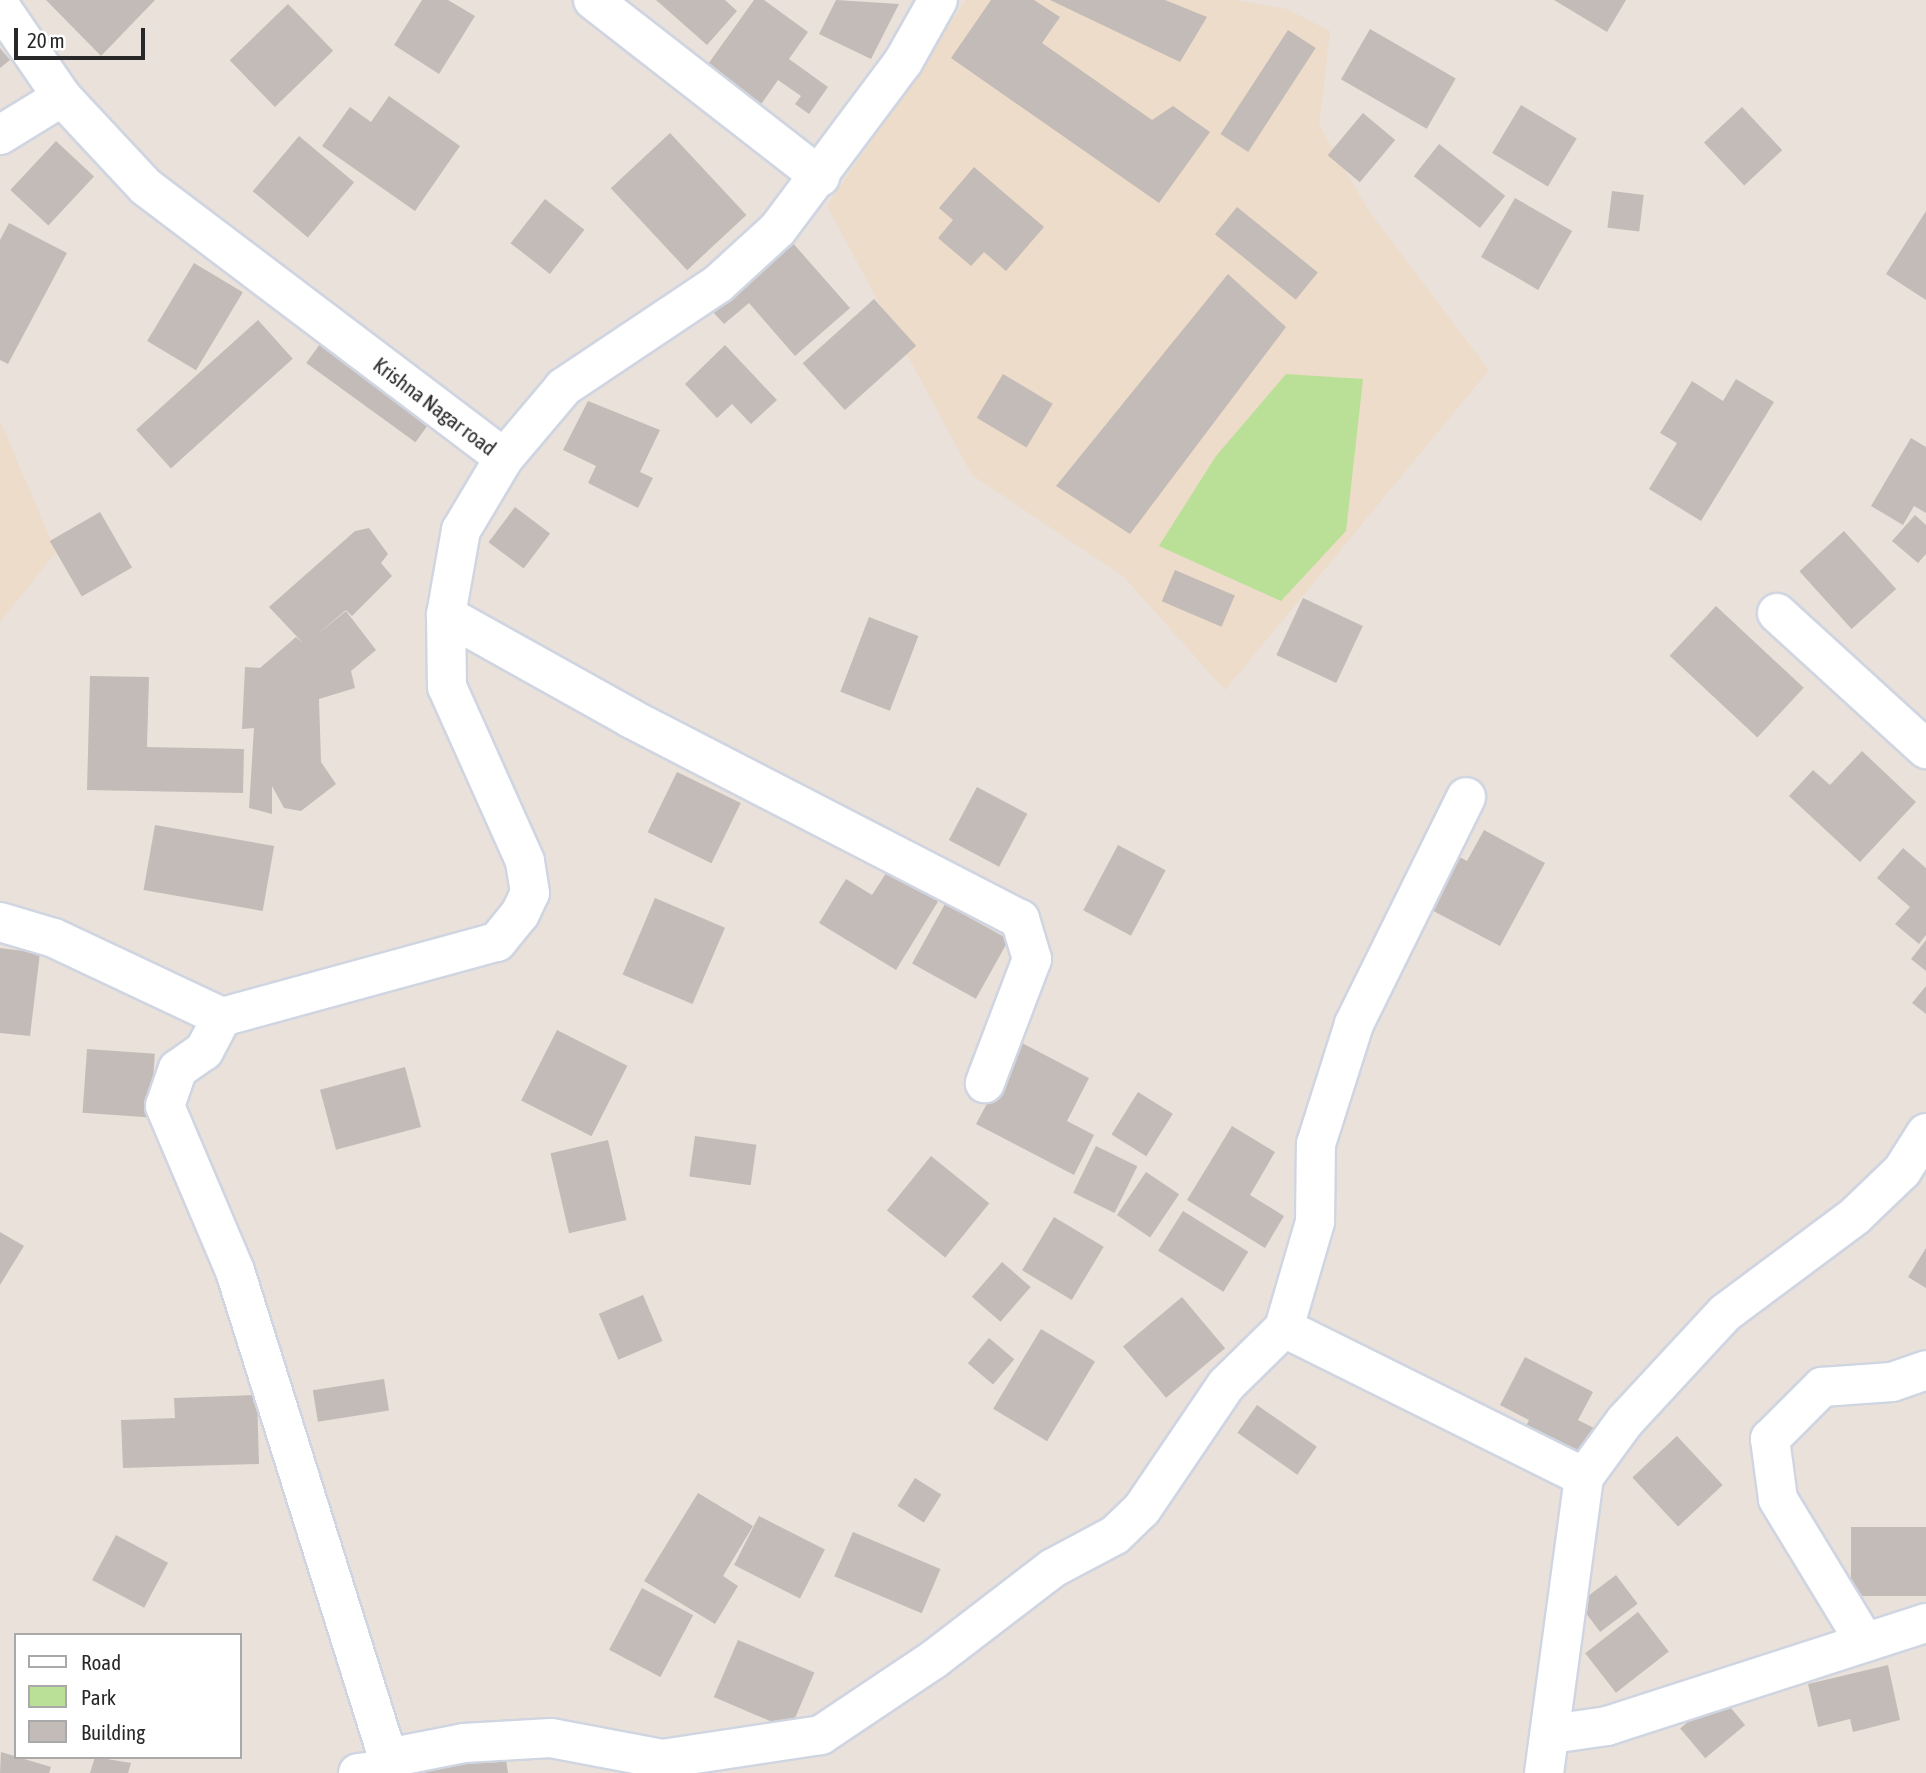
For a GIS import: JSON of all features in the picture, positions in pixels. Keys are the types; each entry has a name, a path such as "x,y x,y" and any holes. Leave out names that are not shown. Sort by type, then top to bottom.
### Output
{"street":[{"path":"593,0 820,177"},
{"name":"Krishna Nagar road","path":"0,6 62,97 146,187 503,458 564,387 718,284 778,229 820,177 938,0"},
{"path":"0,135 62,97"},
{"path":"0,922 54,938 222,1017 497,942 520,914 530,893 525,861 447,687 446,615 461,530 503,458"},
{"path":"1777,613 1926,749"},
{"path":"446,615 1020,919 1032,959 985,1083"},
{"path":"222,1017 204,1051 178,1069 165,1106 235,1272 381,1768 464,1743 551,1738 662,1759 821,1735 933,1660 1052,1568 1115,1535 1142,1509 1226,1385 1284,1328 1315,1222 1316,1144 1354,1024 1466,797"},
{"path":"1544,1773 1584,1477 1625,1421 1725,1313 1855,1216 1902,1171 1926,1133"},
{"path":"1284,1328 1584,1477"},
{"path":"1863,1639 1778,1499 1770,1439 1822,1387 1892,1382 1926,1370"},
{"path":"1551,1734 1607,1726 1863,1639 1926,1623"}],"shaded area":[{"path":"966,0 1234,0 1287,9 1330,31 1319,125 1368,210 1489,370 1225,690 1123,576 972,475 827,206"},
{"path":"0,421 56,552 0,622"}],"green space":[{"path":"1286,374 1363,379 1346,531 1281,601 1159,546 1216,456"}],"building":[{"path":"46,0 155,0 101,56"},
{"path":"422,0 448,0 475,16 439,74 394,45"},
{"path":"656,0 725,0 737,11 707,45"},
{"path":"754,0 764,0 808,32 789,59 828,87 809,114 795,104 801,96 778,80 755,113 701,74"},
{"path":"836,0 899,4 871,59 819,34"},
{"path":"991,0 1034,0 1060,17 1042,43 1152,120 1173,106 1210,132 1159,203 951,58"},
{"path":"1050,0 1165,0 1207,17 1180,62"},
{"path":"1554,0 1626,0 1607,32"},
{"path":"288,4 333,51 275,107 230,60"},
{"path":"1370,29 1456,78 1427,129 1341,79"},
{"path":"1288,30 1316,48 1248,152 1220,134"},
{"path":"0,48 10,60 0,68"},
{"path":"389,96 460,146 415,211 322,146 350,107 371,122"},
{"path":"1521,105 1577,138 1548,186 1492,153"},
{"path":"1742,107 1782,150 1744,186 1704,142"},
{"path":"1363,113 1395,140 1360,182 1328,155"},
{"path":"670,133 746,215 687,270 611,188"},
{"path":"299,136 354,182 308,237 253,191"},
{"path":"56,141 94,176 48,225 10,190"},
{"path":"1439,144 1505,196 1480,228 1414,176"},
{"path":"974,167 1044,227 1006,271 984,252 971,266 938,238 953,220 939,208"},
{"path":"1612,191 1644,195 1639,232 1607,228"},
{"path":"1515,198 1572,231 1538,290 1481,257"},
{"path":"545,199 584,230 550,274 511,243"},
{"path":"1237,207 1318,272 1296,300 1215,234"},
{"path":"1926,211 1926,300 1886,274"},
{"path":"9,223 67,253 8,364 0,360 0,240"},
{"path":"791,241 850,308 795,356 749,303 724,324 712,311"},
{"path":"194,263 243,292 196,370 147,341"},
{"path":"1228,274 1286,327 1130,534 1056,486"},
{"path":"874,299 916,346 845,410 803,363"},
{"path":"258,320 293,359 171,468 136,430"},
{"path":"328,333 437,412 415,442 306,363"},
{"path":"725,345 777,400 751,424 732,404 717,418 685,384"},
{"path":"1003,374 1053,404 1026,448 977,418"},
{"path":"1736,379 1774,402 1701,521 1649,489 1677,443 1660,433 1692,381 1723,401"},
{"path":"588,401 660,430 640,472 653,478 638,508 588,483 596,466 563,450"},
{"path":"1911,438 1926,447 1926,513 1914,506 1903,525 1871,506"},
{"path":"515,507 550,533 524,569 489,542"},
{"path":"100,512 132,567 82,596 50,541"},
{"path":"1915,515 1926,525 1926,554 1918,563 1892,541"},
{"path":"369,528 388,554 381,563 392,576 352,616 346,610 315,636 346,611 376,650 351,671 355,688 319,699 321,762 336,784 301,811 284,808 272,786 272,814 249,808 254,728 242,729 245,667 260,668 296,637 303,643 269,607 355,531"},
{"path":"1844,531 1896,589 1852,629 1799,571"},
{"path":"1175,570 1235,595 1222,627 1162,601"},
{"path":"1303,598 1363,626 1336,683 1276,655"},
{"path":"1716,606 1804,688 1757,738 1670,656"},
{"path":"869,617 918,636 890,711 840,692"},
{"path":"90,676 149,677 147,747 244,749 243,793 87,790"},
{"path":"1862,751 1916,802 1860,862 1789,796 1813,770 1830,785"},
{"path":"677,772 741,803 711,863 648,832"},
{"path":"977,787 1027,814 999,867 949,840"},
{"path":"155,825 274,846 263,911 144,890"},
{"path":"1484,830 1545,863 1500,946 1420,904 1448,851 1467,861"},
{"path":"1118,845 1166,870 1131,936 1083,910"},
{"path":"1903,848 1926,868 1926,935 1919,944 1895,924 1910,907 1877,878"},
{"path":"892,864 942,895 896,970 819,923 846,879 872,895"},
{"path":"655,898 725,928 693,1004 623,974"},
{"path":"945,904 1009,939 976,999 912,963"},
{"path":"1926,940 1926,971 1911,959"},
{"path":"0,948 40,953 30,1036 0,1033"},
{"path":"1926,986 1926,1014 1912,1003"},
{"path":"557,1030 627,1066 592,1136 521,1100"},
{"path":"1020,1042 1089,1078 1067,1121 1094,1135 1074,1175 976,1124"},
{"path":"87,1049 155,1054 150,1118 83,1113"},
{"path":"405,1067 421,1127 336,1150 320,1090"},
{"path":"1138,1092 1173,1114 1146,1156 1112,1134"},
{"path":"1232,1126 1275,1152 1250,1195 1284,1216 1265,1248 1187,1200"},
{"path":"695,1136 756,1145 751,1185 689,1177"},
{"path":"608,1140 626,1220 569,1233 551,1153"},
{"path":"1096,1146 1137,1166 1115,1213 1073,1193"},
{"path":"931,1156 989,1203 945,1258 887,1210"},
{"path":"1146,1172 1179,1194 1150,1237 1117,1215"},
{"path":"1183,1211 1248,1252 1223,1292 1158,1251"},
{"path":"1054,1217 1104,1247 1072,1300 1022,1270"},
{"path":"0,1232 24,1246 0,1285"},
{"path":"1926,1248 1926,1288 1908,1277"},
{"path":"1002,1262 1031,1287 1001,1322 972,1297"},
{"path":"643,1295 663,1341 618,1360 599,1314"},
{"path":"1182,1297 1225,1348 1166,1398 1123,1346"},
{"path":"1041,1329 1095,1361 1047,1441 993,1409"},
{"path":"989,1338 1014,1359 993,1384 968,1363"},
{"path":"1525,1357 1593,1392 1578,1420 1600,1431 1578,1473 1518,1442 1529,1420 1500,1405"},
{"path":"384,1379 389,1411 318,1422 313,1390"},
{"path":"257,1395 259,1464 123,1468 121,1420 175,1418 174,1398"},
{"path":"1257,1405 1317,1447 1297,1475 1237,1433"},
{"path":"1677,1436 1723,1485 1678,1527 1632,1478"},
{"path":"915,1478 941,1494 924,1522 898,1506"},
{"path":"698,1493 753,1526 723,1576 738,1586 715,1624 644,1581"},
{"path":"759,1516 825,1550 800,1599 734,1565"},
{"path":"1851,1527 1926,1527 1926,1596 1851,1596"},
{"path":"853,1532 940,1569 922,1613 834,1576"},
{"path":"116,1535 168,1563 144,1608 92,1580"},
{"path":"1616,1575 1638,1604 1600,1632 1578,1603"},
{"path":"642,1588 693,1615 660,1677 609,1650"},
{"path":"1638,1612 1669,1651 1616,1693 1585,1653"},
{"path":"738,1640 814,1672 790,1730 714,1697"},
{"path":"1888,1665 1900,1720 1853,1732 1850,1719 1818,1727 1808,1684"},
{"path":"1720,1695 1745,1725 1705,1758 1680,1728"},
{"path":"504,1746 508,1773 415,1773 413,1763"},
{"path":"1,1752 14,1756 14,1759 24,1759 51,1767 49,1773 0,1773"},
{"path":"94,1759 131,1763 128,1773 90,1773"}]}
